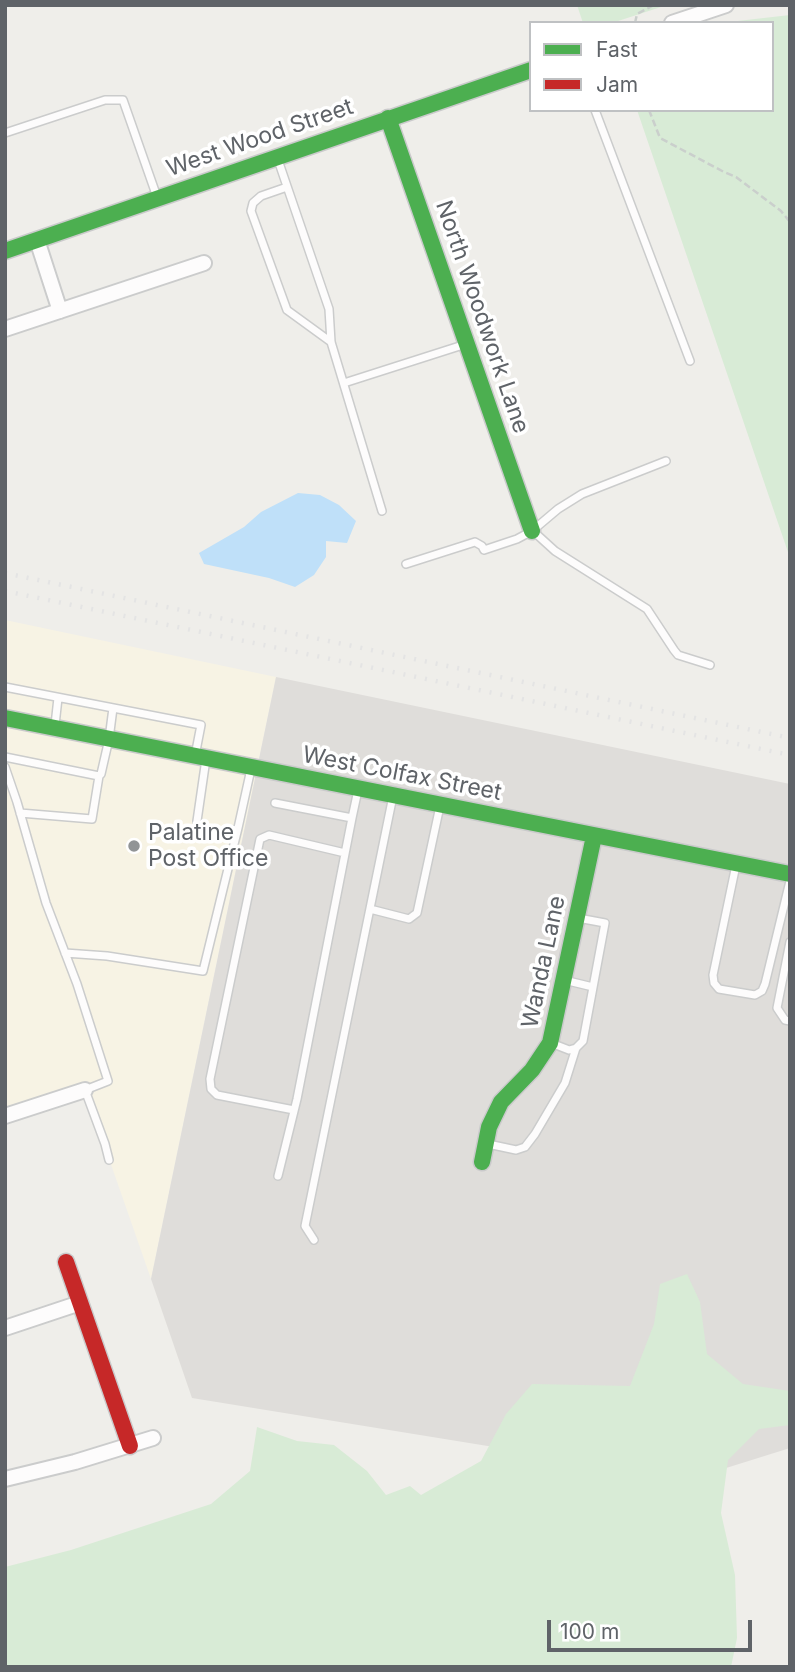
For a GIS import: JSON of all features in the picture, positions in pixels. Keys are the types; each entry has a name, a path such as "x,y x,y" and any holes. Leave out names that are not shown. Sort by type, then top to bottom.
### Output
{"street":[{"path":"678,21 726,5"},
{"name":"West Wood Street","path":"5,251 529,71"},
{"name":"North Woodwork Lane","path":"388,118 532,531"},
{"path":"37,240 61,311"},
{"path":"5,329 204,263"},
{"name":"West Colfax Street","path":"5,718 790,874"},
{"name":"Wanda Lane","path":"482,1162 489,1127 501,1102 532,1070 550,1043 594,836"},
{"path":"5,1116 85,1090"},
{"path":"66,1262 130,1446"},
{"path":"5,1328 80,1303"},
{"path":"5,1479 75,1462 153,1438"}],"lane":[{"path":"5,133 105,100 123,100 158,198"},
{"path":"596,112 690,361"},
{"path":"276,156 329,309 331,342 382,511"},
{"path":"287,187 261,196 253,203 251,211 287,310 331,342"},
{"path":"344,383 467,344"},
{"path":"406,564 475,542 482,545 484,550 517,539 582,494 666,461"},
{"path":"532,531 555,551 647,609 678,655 710,665"},
{"path":"5,687 201,725 198,828 200,831 221,835 229,834 238,828"},
{"path":"54,728 58,698"},
{"path":"20,813 92,819 113,708"},
{"path":"5,757 99,776"},
{"path":"5,767 46,903 77,984 108,1081 85,1090 109,1160"},
{"path":"65,953 107,956 203,971 252,767"},
{"path":"278,1176 294,1110 359,789"},
{"path":"314,1240 305,1226 393,796"},
{"path":"275,803 352,818"},
{"path":"370,909 409,919 418,913 440,805"},
{"path":"294,1110 217,1096 211,1089 210,1079 260,839 269,835 345,853"},
{"path":"736,864 713,975 714,983 719,989 755,995 762,991 790,881"},
{"path":"486,1143 516,1150 525,1147 565,1083 576,1048 583,1041 605,923 577,918"},
{"path":"790,942 777,1008 785,1020 790,1021"},
{"path":"564,980 593,987"},
{"path":"550,1043 569,1050 576,1048"}],"path":[{"path":"635,21 637,14 654,5"},
{"path":"650,112 660,138 736,177 781,211 790,222"}],"shaded area":[{"path":"5,620 276,677 151,1279 85,1090 5,1116"},
{"path":"276,677 790,784 790,1448 691,1479 192,1398 151,1279"}],"green space":[{"path":"577,5 667,5 618,21 582,21"},
{"path":"790,15 790,558 638,112 774,112 774,21 738,21"},
{"path":"687,1274 700,1302 707,1354 743,1384 790,1391 790,1425 759,1429 728,1460 721,1513 735,1575 737,1638 731,1667 5,1667 5,1567 71,1550 211,1504 250,1471 257,1427 297,1441 334,1445 367,1471 386,1495 410,1486 421,1495 481,1461 506,1414 532,1384 630,1386 654,1324 660,1284"}],"water":[{"path":"298,493 320,495 339,505 356,521 347,543 326,541 326,557 314,575 295,587 269,578 204,564 199,553 244,527 261,512"}],"railway":[{"path":"5,573 790,738"},
{"path":"5,591 790,755"}],"traffic: fast":[{"path":"5,251 529,71"},
{"path":"388,118 532,531"},
{"path":"5,718 790,874"},
{"path":"482,1162 489,1127 501,1102 532,1070 550,1043 594,836"}],"traffic: jam":[{"path":"66,1262 130,1446"}],"place":[{"name":"Palatine Post Office","path":"134,846"}]}
